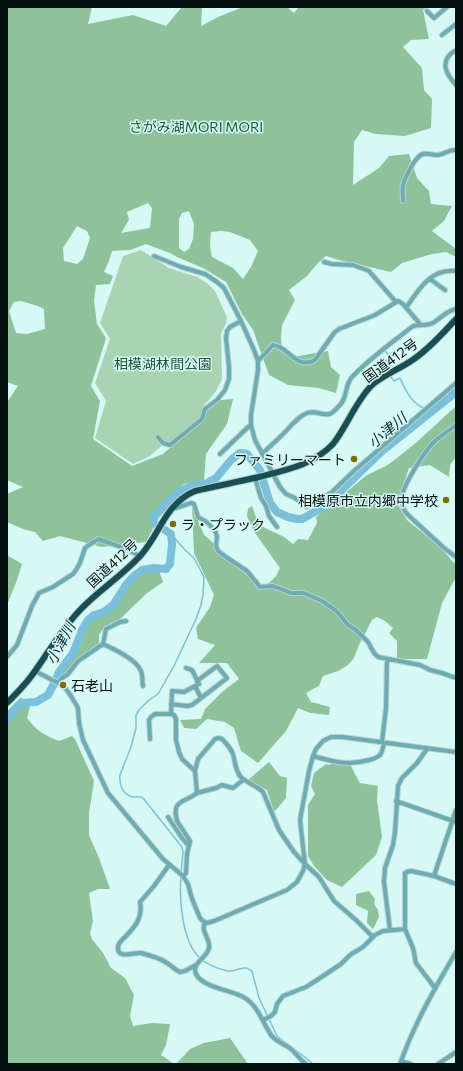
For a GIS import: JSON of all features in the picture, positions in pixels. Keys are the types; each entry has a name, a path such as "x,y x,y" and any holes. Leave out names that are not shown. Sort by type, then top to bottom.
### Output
{"highway":[{"name":"国道412号","path":"7,703 35,671 55,641 81,609 140,556 172,508 181,499 195,491 298,467 316,458 329,449 338,438 364,395 373,385 384,376 407,364 418,356 456,319"}],"street":[{"path":"427,11 434,18 447,7"},
{"path":"442,35 456,24"},
{"path":"456,50 449,56 446,62 445,71 456,85"},
{"path":"402,201 403,185 417,158 423,154 437,155 451,149 456,150"},
{"path":"154,256 205,274 224,288 241,321 258,361 251,415 251,426 255,440 280,487 286,494 295,498 306,507 312,505 332,492 354,471 456,383"},
{"path":"324,262 353,265 369,271 396,302 400,302 420,324"},
{"path":"406,308 416,292 434,275 441,271 456,271"},
{"path":"430,278 445,290"},
{"path":"258,361 273,345 279,346 294,358 302,362 311,362 315,360 334,333 339,329 375,315 396,302"},
{"path":"262,454 305,414 314,412 328,415 342,404 351,378 368,362 413,326 432,323 445,313 456,309"},
{"path":"158,437 163,443 170,445 202,419 205,409 217,400 225,390 229,379 226,338 227,331 230,327 241,321"},
{"path":"456,425 435,441 428,449 405,486 402,497 403,507 407,514 456,557"},
{"path":"220,454 251,426"},
{"path":"256,477 260,498 266,506 269,516 277,527"},
{"path":"172,508 193,503 198,517 208,523 215,531 217,536 216,546 218,551 247,571 260,587 273,586 291,593 304,594 322,601 335,610 347,624 368,642 376,656 387,660 420,664 430,670 456,678"},
{"path":"7,657 17,645 32,606 39,593 53,587 73,574 80,563 85,548 98,539 124,548 140,556"},
{"path":"57,683 68,674 78,661 103,644 106,628 126,621"},
{"path":"103,644 120,651 134,663 142,672 143,686"},
{"path":"313,756 345,764 364,762 380,755 382,752 386,702 387,660"},
{"path":"171,704 187,706 192,705 227,678 217,666 198,681 199,684 184,692 172,691 171,704 171,714"},
{"path":"186,668 192,670 198,681"},
{"path":"35,671 66,689 75,702 78,708 79,724 83,740 108,793 163,859 183,876 188,884 199,917 205,922 209,923 287,890 296,882 303,871 305,864 300,820 313,756 319,744 323,741 331,737 342,737 456,752"},
{"path":"195,686 201,698"},
{"path":"150,739 149,720 151,717 155,714 174,715 176,720 176,740 179,752 182,759 195,771"},
{"path":"197,793 195,771 198,758 215,739 220,738 231,750 237,771 244,780 263,792 281,833 294,852 319,876 334,901 356,920 372,937"},
{"path":"390,930 383,878 395,837 398,786 405,774 418,763 427,749"},
{"path":"183,876 186,873 190,839 176,819 176,806 197,793 222,785 233,788 244,780"},
{"path":"396,802 454,822"},
{"path":"434,876 454,822 456,810"},
{"path":"168,817 189,846"},
{"path":"169,865 151,890 140,902 141,910 138,923 118,946 120,954 140,953 161,960 180,972 185,971 196,965 206,955 209,948 209,944 203,930 203,925 205,922"},
{"path":"435,988 416,963 413,948 405,929 405,873 408,871 434,876 456,884"},
{"path":"263,1020 275,1012 279,1001 283,996 306,987 317,980 341,964 372,937 383,931 405,929"},
{"path":"411,1064 400,1062 422,1012 456,952"},
{"path":"196,965 195,972 200,979 245,998 253,1004 273,1037 291,1049 299,1059 306,1064"},
{"path":"438,1064 456,1052"}],"green space":[{"name":"さがみ湖MORI MORI","path":"7,7 92,7 88,24 133,15 166,26 182,7 207,7 202,8 201,26 243,7 287,7 294,13 299,7 426,7 423,10 429,39 411,40 403,47 422,68 424,90 432,99 431,128 405,136 376,134 362,130 354,142 353,185 379,168 389,156 409,154 417,178 429,191 431,204 452,206 444,221 432,231 456,249 456,257 446,252 432,254 402,263 391,272 326,256 307,276 289,290 295,300 282,325 282,352 298,356 328,351 331,367 340,375 336,393 319,388 288,385 269,375 253,330 242,314 226,282 203,268 146,244 130,250 112,251 104,272 113,276 110,284 96,285 94,301 97,324 106,338 91,386 100,401 93,439 132,466 163,454 202,419 205,411 221,400 233,399 227,424 206,454 204,480 184,484 171,494 146,542 102,547 60,536 43,541 35,532 23,529 7,522 7,494 23,487 7,480 7,402 18,386 7,382","holes":["148,203 152,208 150,228 121,233 129,220 127,212","189,211 194,224 193,239 189,249 184,252 179,248 179,219 182,213","77,226 87,231 90,238 83,259 77,264 64,261 63,248","221,231 230,232 250,240 258,251 251,267 243,279 233,268 212,257 210,246 211,232","21,301 38,306 44,309 45,329 27,334 16,333 9,311 14,302"]},
{"name":"相模湖林間公園","path":"141,250 169,268 197,277 207,283 215,291 227,317 221,334 222,379 216,391 204,405 201,418 172,442 166,442 150,456 133,464 95,438 106,401 95,383 110,339 100,323 123,256"},
{"path":"456,406 456,457 450,465 449,477 430,465 409,468 397,503 407,520 440,547 456,565 456,577 442,603 427,659 397,659 397,641 389,633 393,628 385,621 377,617 372,620 354,658 348,665 338,671 323,676 319,686 306,693 311,702 330,707 329,715 310,713 298,708 286,731 258,763 241,751 234,728 225,722 207,719 196,729 184,728 180,720 201,719 205,709 222,692 239,679 227,663 199,663 215,645 198,639 196,628 210,607 214,595 194,553 192,506 204,535 265,587 276,576 280,568 253,530 247,516 248,509 252,506 259,525 284,537 293,544 298,539 308,540 317,523 316,517 367,475 386,466 397,458"},
{"path":"7,555 22,564 7,605"},
{"path":"143,571 159,571 163,582 147,593 117,622 105,626 99,635 99,646 77,660 68,673 61,676 71,657 81,644 87,627 94,619 110,610 122,596 132,580"},
{"path":"21,697 30,707 27,718 45,735 59,741 72,736 75,739 94,781 89,813 89,835 110,889 98,889 89,893 93,921 90,933 92,939 103,953 111,968 125,978 134,995 130,1016 133,1026 152,1023 170,1024 166,1045 161,1055 174,1064 7,1064 7,711"},
{"path":"348,760 360,783 378,786 377,800 382,837 376,855 342,887 327,880 314,866 308,856 308,805 315,794 311,786 314,773 326,764 328,765"},
{"path":"269,762 280,776 287,778 286,798 274,812 267,790 248,780"},
{"path":"369,891 375,899 374,904 378,910 379,917 373,929 367,923 368,911 356,905 356,894"},
{"path":"230,1038 248,1064 176,1064 190,1049 204,1043"}],"waterway":[{"path":"385,351 391,357 383,363 387,370"},
{"path":"391,377 394,381 400,378 406,391 412,399 423,408"},
{"name":"小津川","path":"7,720 22,703 36,702 48,695 59,672 73,653 83,628 88,620 94,615 104,612 114,604 126,585 142,570 154,568 166,569 170,564 172,544 171,534 154,523 153,518 180,491 192,486 207,483 216,478 232,459 240,453 247,454 260,470 270,503 277,512 288,517 302,519 325,506 382,451 456,392"},
{"path":"171,534 194,558 204,577 201,605 174,666 158,694 149,700 136,715 136,728 120,779 124,792 130,796 143,798 182,847 181,872"},
{"path":"181,876 181,908 183,920 189,942 194,951 200,958 217,968 230,971 246,968 252,971 259,998 277,1036 313,1064"}],"place":[{"name":"ファミリーマート","path":"354,459"},
{"name":"相模原市立内郷中学校","path":"446,500"},
{"name":"ラ・プラック","path":"173,524"},
{"name":"石老山","path":"63,685"}]}
